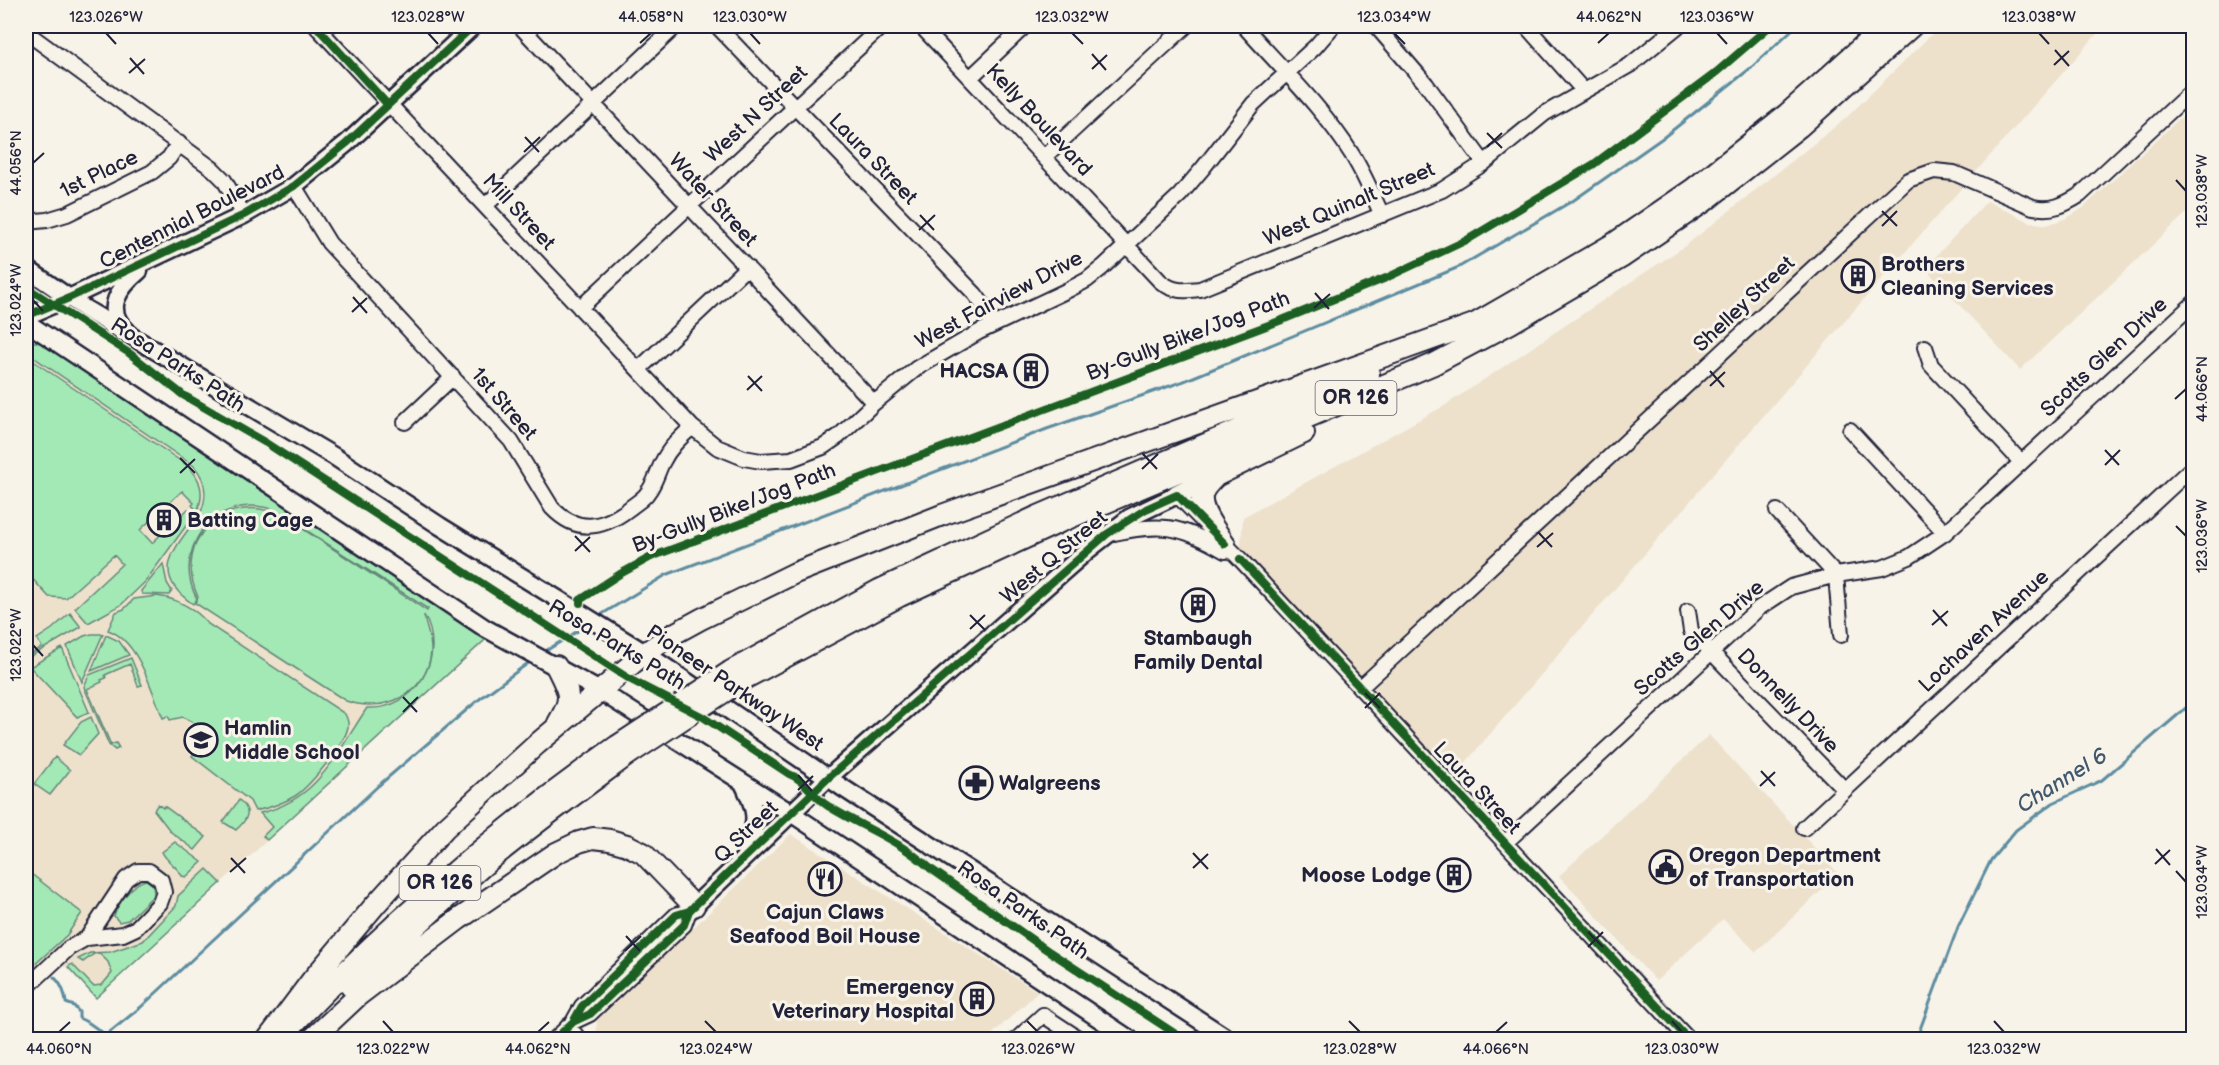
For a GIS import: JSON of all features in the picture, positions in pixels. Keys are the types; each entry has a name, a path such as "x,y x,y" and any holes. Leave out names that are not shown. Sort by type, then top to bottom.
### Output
{"highway":[{"name":"OR 126","path":"278,1040 337,979 429,892 520,817 738,675 879,590 1036,517 1392,364 1478,323 1612,244 1693,189 1787,114 1885,26"},
{"name":"OR 126","path":"738,675 900,596 1060,522 1434,364 1511,323 1621,258 1705,201 1799,127 1912,26"},
{"path":"267,1040 312,980 376,904 445,828 494,781 645,653 701,619 795,573 942,515 1478,323"},
{"path":"1177,495 1383,394 1434,364"},
{"path":"1216,476 1206,486 1202,503 1225,544"},
{"path":"554,730 568,706 569,699 556,666"},
{"name":"OR 126","path":"302,1040 350,988 440,904 623,750"},
{"path":"311,1040 359,995 459,919 556,853 579,842 593,838 610,840 643,853 692,909"}],"main road":[{"name":"Centennial Boulevard","path":"26,316 244,215 294,186 347,143 473,26"},
{"path":"135,338 121,326 114,305 116,296 134,275 159,255"},
{"name":"Pioneer Parkway West","path":"26,268 69,298 335,457 440,526 645,653 828,778 1230,1040"},
{"path":"26,322 485,628 600,691 743,782 1131,1040"},
{"name":"West Q Street","path":"828,778 1107,534 1137,514 1177,495"},
{"name":"Q Street","path":"692,909 828,778"},
{"path":"743,782 754,804 756,814 755,827 744,858"}],"street":[{"name":"Mill Street","path":"315,26 692,427"},
{"name":"Water Street","path":"520,26 874,403"},
{"path":"485,206 676,26"},
{"name":"Laura Street","path":"717,26 975,294 994,325"},
{"name":"West N Street","path":"580,308 882,26"},
{"name":"Kelly Boulevard","path":"921,26 1126,244"},
{"path":"971,78 1025,26"},
{"path":"1044,157 1186,26"},
{"path":"1244,26 1323,115 1350,151 1364,175 1382,216"},
{"name":"West Fairview Drive","path":"692,427 717,447 729,453 761,461 777,461 808,454 823,447 839,436 874,403 917,368 948,348 1087,280 1180,195 1253,104 1316,47 1333,26"},
{"path":"1376,26 1426,84 1484,163"},
{"path":"1526,26 1584,91"},
{"name":"West Quinalt Street","path":"1126,244 1169,289 1183,291 1200,289 1442,190 1484,163 1544,114 1630,65 1678,26"},
{"path":"26,32 213,169 224,180 244,215"},
{"name":"Shelley Street","path":"1360,688 1908,180 1934,171 1954,173 2033,207 2055,208 2080,195 2193,89"},
{"name":"1st Place","path":"26,222 47,220 67,213 152,172 169,158 179,143"},
{"name":"1st Street","path":"294,186 329,243 511,441 552,508 560,516 581,526 595,526 621,515 646,495 654,484 668,451 692,427"},
{"path":"639,369 747,267"},
{"name":"Scotts Glen Drive","path":"1505,843 1759,608 1791,587 1836,574 1882,568 1909,557 1945,533 2193,303"},
{"path":"1925,347 1931,365 2021,462"},
{"path":"405,422 453,377"},
{"path":"1850,430 1945,533"},
{"name":"Lochaven Avenue","path":"1804,828 2193,466"},
{"name":"Laura Street","path":"1177,495 1240,559 1689,1040"},
{"path":"1777,512 1836,574 1841,635"},
{"path":"1107,534 1154,526 1173,527 1190,532 1240,559"},
{"name":"Donnelly Drive","path":"1688,611 1691,631 1844,789"},
{"path":"26,988 69,948 87,938 123,934 136,928 160,903 164,891 161,880 149,871 132,874 126,879 87,938"},
{"name":"Q Street","path":"554,1040 570,1024 582,1006 676,915 692,909"},
{"path":"1016,1040 1042,1015 1081,1040"},
{"path":"570,1024 580,1040"}],"shaded area":[{"path":"1940,26 2104,26 1857,307 1448,783 1240,559 1243,517 1444,406 1685,246 1846,118"},
{"path":"2193,106 2193,207 2020,370 1925,268 1987,201 2030,222 2047,225 2067,218 2083,208"},
{"name":"Hamlin Middle School","path":"30,341 41,343 485,640 96,998 68,967 61,967 48,979 34,965 52,948 26,908 26,349"},
{"path":"1709,735 1839,874 1756,952 1723,919 1656,981 1559,876"},
{"path":"791,834 1038,992 987,1039 596,1039 597,1020"}],"green space":[{"path":"30,341 41,343 485,640 267,840 263,836 272,827 260,813 280,807 297,798 311,786 335,758 367,708 384,707 400,701 417,684 401,698 388,703 374,705 346,701 195,603 198,597 192,575 192,556 199,538 210,524 225,514 244,509 264,510 285,517 427,611 428,609 275,510 257,506 240,507 216,517 208,523 200,514 205,495 201,477 194,466 26,352","holes":["424,615 430,631 432,648 428,667 431,647"]},
{"path":"26,356 188,466 199,481 201,499 197,511 192,505 194,503 182,491 140,530 152,543 188,509 194,515 145,582 121,605 88,623 75,608 122,564 114,555 66,598 49,597 26,572"},
{"path":"197,518 204,527 191,553 190,580 197,599 193,604 172,583 169,572 174,552"},
{"path":"163,564 167,583 172,591 169,595 142,594 141,591"},
{"path":"157,596 192,609 208,624 345,714 348,727 334,754 317,775 295,796 255,811 250,801 192,756 195,752 192,749 199,737 194,723 183,717 170,720 168,716 163,718 136,655 128,644 108,630 116,612 124,609 134,599"},
{"path":"70,613 81,627 26,659 42,647 37,639"},
{"path":"92,634 103,634 82,682 67,646"},
{"path":"106,635 119,641 129,655 91,671"},
{"path":"62,648 89,712 77,717 30,667"},
{"path":"131,658 142,685 138,686 130,664 105,675 106,678 101,680 102,682 87,689 111,745 116,743 119,748 115,750 109,745 84,687 89,675"},
{"path":"91,717 98,734 79,755 63,745 81,722"},
{"path":"55,757 70,770 50,795 34,784"},
{"path":"239,800 246,808 247,815 236,830 223,822"},
{"path":"158,804 206,837 195,850 171,832 154,810"},
{"path":"175,842 202,862 186,877 182,876 162,852"},
{"path":"207,869 221,883 96,998 68,967 72,964 93,986 102,985 112,973 108,962 99,953 83,962 78,959 90,953 110,952 143,941 176,906 178,896"},
{"path":"26,870 82,913 67,935 32,967 26,960"},
{"path":"146,880 153,885 154,895 128,920 119,922 114,916 118,906 137,884"}],"waterway":[{"path":"599,616 666,575 1047,429 1184,381 1459,267 1574,200 1664,137 1752,67 1796,26"},
{"path":"544,652 589,624"},
{"path":"100,1040 141,1007 378,786 477,701 531,661"},
{"name":"Channel 6","path":"1916,1040 1958,927 1991,860 2016,830 2053,803 2102,780 2194,701"},
{"path":"54,977 63,989 66,1003 74,1006 79,1012 79,1018 106,1035"}],"cycle path":[{"path":"316,26 388,105"},
{"path":"26,316 244,215 294,186 347,143 473,26"},
{"name":"By-Gully Bike/Jog Path","path":"580,603 580,600 620,574 651,557 1282,320 1386,278 1467,240 1594,164 1713,75 1770,26"},
{"name":"Rosa Parks Path","path":"26,287 129,353 183,395 266,443 631,680 703,717 805,784 828,806 894,842 1047,950 1185,1040"},
{"path":"573,1022 590,1014 684,925 689,911 828,778 1107,534 1146,509 1177,495 1225,544"},
{"path":"1240,559 1689,1040"},
{"path":"554,1040 573,1022 582,1006 676,915 689,911"}],"place":[{"name":"Brothers Cleaning Services","path":"1858,276"},
{"name":"HACSA","path":"1031,371"},
{"name":"Batting Cage","path":"164,520"},
{"name":"Stambaugh Family Dental","path":"1198,605"},
{"name":"Hamlin Middle School","path":"201,740"},
{"name":"Walgreens","path":"976,783"},
{"name":"Oregon Department of Transportation","path":"1666,867"},
{"name":"Moose Lodge","path":"1454,875"},
{"name":"Cajun Claws Seafood Boil House","path":"825,879"},
{"name":"Emergency Veterinary Hospital","path":"977,999"}]}
